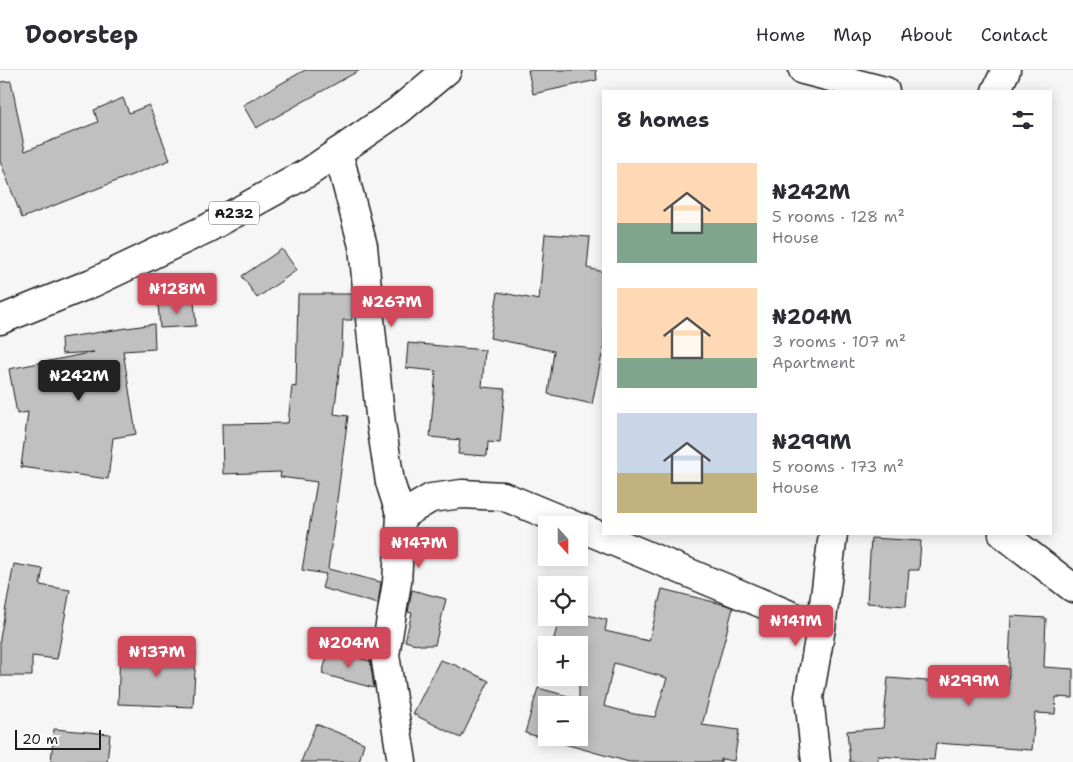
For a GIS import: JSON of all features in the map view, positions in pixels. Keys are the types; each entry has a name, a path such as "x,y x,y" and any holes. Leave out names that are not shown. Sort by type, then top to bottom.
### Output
{"street":[{"name":"A232","path":"0,320 92,283 208,228 309,172 398,111 448,70"},
{"path":"803,70 881,90"},
{"path":"996,90 1006,70"},
{"path":"338,152 363,246 381,424 390,482 401,516 397,582 385,655 402,762"},
{"path":"401,516 431,498 462,494 503,496 551,516"},
{"path":"588,532 820,628"},
{"path":"816,762 808,696 833,535"},
{"path":"1004,535 1073,588"}],"building":[{"path":"305,70 360,70 256,128 243,105"},
{"path":"528,70 596,70 597,80 533,94"},
{"path":"11,81 25,151 98,122 94,110 123,98 129,113 149,105 170,160 22,218 0,161 0,82"},
{"path":"545,234 590,237 587,268 602,272 602,355 592,404 548,394 554,351 490,338 498,292 539,300"},
{"path":"282,249 297,270 257,298 242,276"},
{"path":"298,294 352,294 352,320 343,320 342,348 334,414 348,416 328,569 381,582 378,604 322,588 326,574 302,570 317,482 280,477 281,472 223,474 222,424 288,423 292,386 296,387"},
{"path":"194,301 196,326 160,328 158,304"},
{"path":"154,324 155,349 123,351 136,434 113,438 108,479 21,467 28,412 17,414 9,369 94,352 62,354 61,338"},
{"path":"408,343 485,350 482,387 505,389 500,443 488,442 487,456 458,454 460,440 430,437 436,371 406,368"},
{"path":"871,538 921,541 919,570 909,570 906,606 867,603"},
{"path":"14,564 43,569 40,585 70,590 57,659 32,656 32,676 0,676 0,638"},
{"path":"662,589 733,608 702,725 739,730 734,761 721,759 721,762 629,762 572,746 588,746 588,696 579,696 579,686 588,686 588,636 555,636 557,626 588,626 588,615 607,620 605,631 649,641","holes":["614,663 667,678 655,717 604,706"]},
{"path":"412,590 446,599 435,645 420,645 405,641 412,613 408,612"},
{"path":"1011,616 1046,618 1044,667 1073,669 1073,698 1056,697 1055,714 1035,713 1032,750 936,743 934,760 878,756 878,762 850,762 847,731 883,728 888,678 940,682 939,689 1008,691"},
{"path":"120,649 196,652 193,707 118,704"},
{"path":"329,650 370,661 374,688 322,674"},
{"path":"440,660 489,681 461,738 413,714"},
{"path":"538,688 568,696 538,696 538,737 525,733"},
{"path":"316,724 364,743 359,762 301,762"},
{"path":"54,729 110,734 107,762 51,762"}]}
